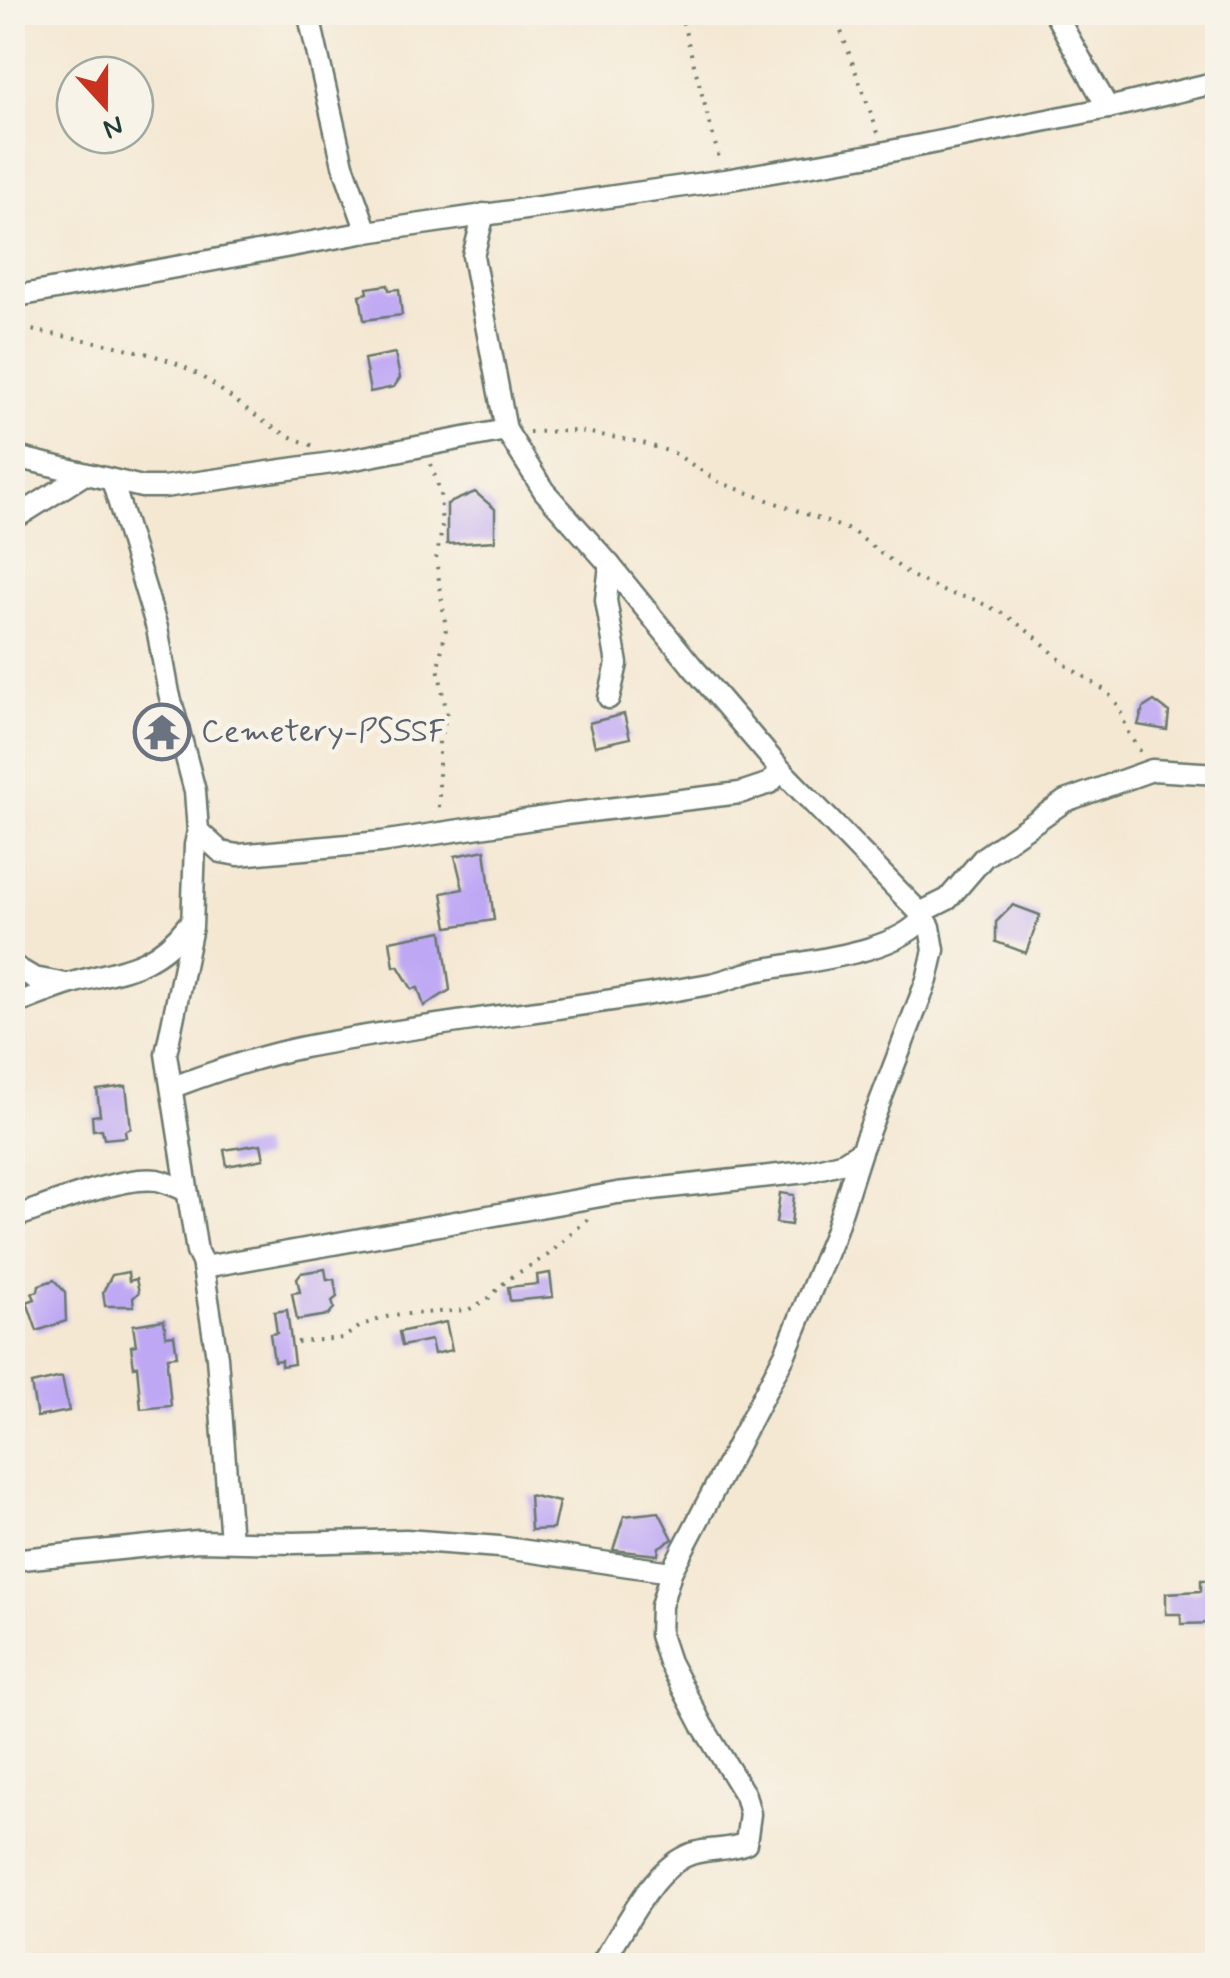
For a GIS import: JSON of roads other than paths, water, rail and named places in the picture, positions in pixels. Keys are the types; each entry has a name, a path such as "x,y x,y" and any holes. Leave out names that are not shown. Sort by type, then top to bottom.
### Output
{"street":[{"path":"308,12 343,165 367,232"},
{"path":"1054,12 1108,108"},
{"path":"12,296 367,232 725,180 885,152 1218,82"},
{"path":"484,214 472,256 508,435 544,490 690,666 782,770 922,915 930,927 934,950 927,980 861,1151 834,1235 785,1354 671,1572 659,1623 663,1646 702,1725 744,1794 750,1828 746,1843 733,1849 692,1852 667,1866 600,1966"},
{"path":"12,456 142,487 164,487 508,435"},
{"path":"12,520 85,474"},
{"path":"112,480 157,628 169,693 195,791 198,831 194,846 193,920 166,1054 217,1357 232,1541"},
{"path":"609,698 617,664 606,600 610,565"},
{"path":"198,831 222,852 238,855 381,842 740,792 770,784 782,770"},
{"path":"173,1087 303,1048 693,987 762,970 808,964 909,932 922,915 948,899 984,857 1065,801 1152,770 1218,774"},
{"path":"12,1006 69,984 149,961 174,943 193,920"},
{"path":"12,965 34,978 69,984"},
{"path":"202,1261 210,1266 617,1193 806,1172 844,1162 861,1151"},
{"path":"12,1218 86,1193 143,1180 159,1180 187,1191"},
{"path":"12,1560 75,1551 232,1541 294,1544 406,1540 499,1547 671,1572"}],"place":[{"name":"Cemetery-PSSSF","path":"162,732"}]}
